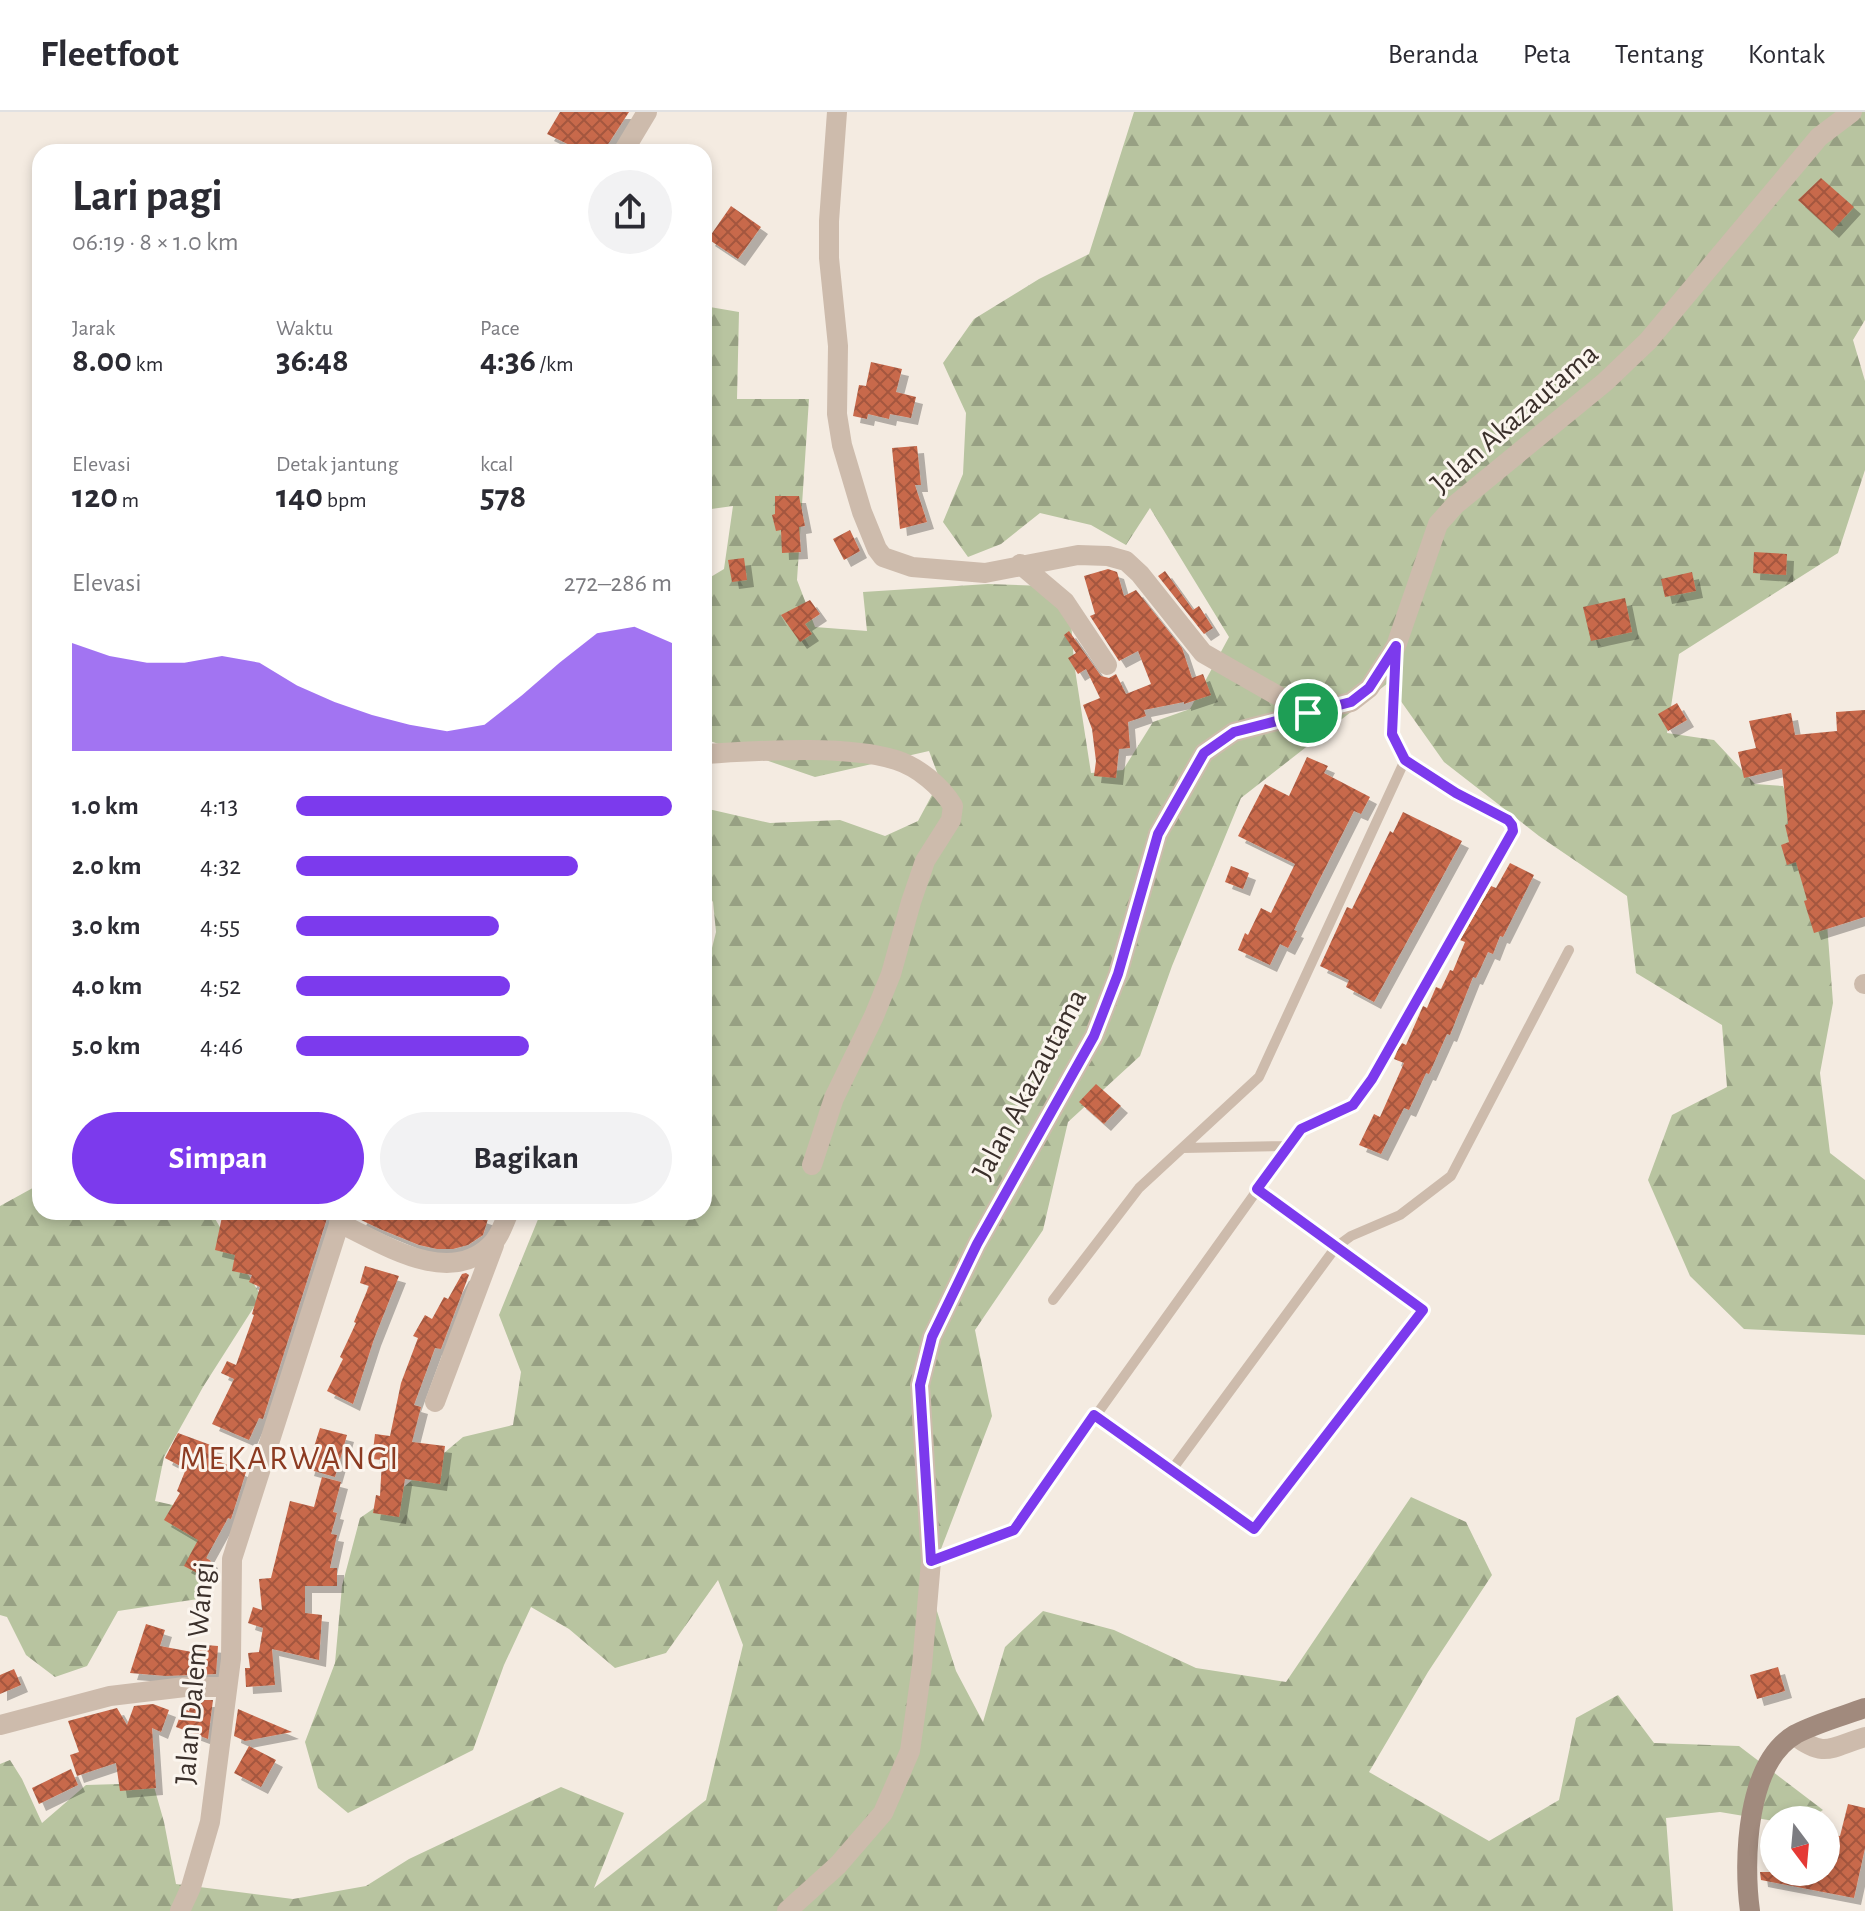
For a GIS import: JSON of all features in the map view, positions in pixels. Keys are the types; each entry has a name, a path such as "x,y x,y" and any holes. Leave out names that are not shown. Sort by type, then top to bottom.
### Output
{"main road":[{"path":"1750,1911 1749,1831 1760,1779 1777,1751 1794,1735 1865,1708"}],"street":[{"path":"628,144 647,112"},
{"path":"837,112 829,221 829,258 838,346 836,388 842,445 862,512 883,557 912,567 985,573 1078,555 1108,556 1126,561 1203,653 1308,713"},
{"name":"Jalan Akazautama","path":"787,1911 838,1865 883,1813 910,1751 922,1666 931,1561 920,1385 932,1337 977,1244 1094,1036 1118,974 1158,834 1204,753 1234,732 1351,702 1369,688 1396,646 1438,524 1455,505 1605,382 1648,341 1819,137 1852,112"},
{"path":"1020,564 1065,602 1107,665"},
{"path":"712,754 832,752 898,760 930,780 953,806 951,820 925,861 891,974 834,1098 812,1165"},
{"name":"Jalan Dalem Wangi","path":"180,1911 191,1887 210,1822 231,1659 232,1559 340,1220"},
{"path":"346,1220 411,1256 432,1262 464,1260 481,1254 494,1243"},
{"path":"435,1402 505,1220"},
{"path":"0,1725 110,1696 185,1687 227,1687"},
{"path":"1794,1735 1818,1750 1865,1737"}],"lane":[{"path":"931,1561 1014,1530 1301,1129 1353,1105 1513,831 1508,820 1456,793 1405,760 1392,734 1396,646"},
{"path":"1053,1300 1139,1188 1259,1077 1405,760"},
{"path":"1171,1471 1336,1247 1351,1236 1400,1215 1451,1176 1569,950"},
{"path":"1183,1148 1289,1146"},
{"path":"1094,1415 1254,1529 1423,1310 1257,1189"}],"green space":[{"path":"1134,112 1865,112 1865,320 1853,340 1865,381 1865,470 1838,553 1679,654 1667,733 1714,740 1755,784 1783,786 1825,897 1833,1003 1820,1073 1830,1153 1865,1180 1865,1335 1744,1329 1690,1276 1648,1180 1672,1115 1727,1087 1722,1025 1636,973 1627,896 1539,836 1444,762 1388,683 1241,798 1172,966 1140,1056 1068,1122 1043,1230 975,1330 992,1416 928,1583 956,1671 983,1722 1005,1647 1043,1611 1114,1630 1196,1668 1286,1682 1411,1497 1466,1522 1492,1575 1428,1672 1369,1772 1489,1841 1559,1800 1576,1718 1618,1695 1654,1743 1739,1746 1818,1806 1760,1806 1760,1819 1720,1812 1666,1818 1673,1911 0,1911 0,1764 10,1760 42,1823 86,1785 153,1783 176,1884 293,1899 366,1886 409,1859 561,1787 624,1813 594,1888 706,1800 743,1645 718,1580 666,1653 615,1668 569,1629 531,1607 504,1665 473,1750 348,1813 318,1788 305,1742 335,1663 342,1586 360,1518 399,1491 463,1437 513,1425 521,1372 499,1315 538,1220 712,1220 712,948 716,932 712,901 712,810 770,823 840,820 885,836 918,821 940,780 929,751 815,777 712,742 712,576 724,569 733,506 712,509 712,307 739,312 737,399 809,399 797,580 815,627 867,631 863,592 988,584 1045,586 1071,621 1074,663 1091,773 1123,770 1153,722 1190,709 1229,637 1150,508 1126,545 1091,525 1040,513 1001,544 968,557 943,522 963,474 966,413 943,363 974,319 1039,279 1089,254"},
{"path":"32,1188 32,1220 216,1220 261,1296 203,1387 164,1457 155,1501 204,1512 211,1538 198,1599 118,1611 87,1666 55,1677 26,1655 7,1617 0,1615 0,1206"}],"building":[{"path":"560,112 629,112 608,144 568,144 547,134"},
{"path":"1821,178 1854,207 1832,231 1798,200"},
{"path":"731,206 761,227 738,259 712,242 712,233"},
{"path":"871,362 902,369 896,392 916,397 911,418 890,414 889,419 868,414 867,419 853,416 859,385 866,386"},
{"path":"917,446 921,485 915,485 927,522 900,529 892,448"},
{"path":"775,496 799,496 805,526 799,527 801,552 782,553 781,530 776,531 772,515 775,514"},
{"path":"850,530 860,551 844,560 833,539"},
{"path":"1754,552 1787,554 1786,575 1753,573"},
{"path":"744,558 747,580 732,582 728,560"},
{"path":"1108,569 1117,572 1124,596 1136,590 1182,648 1192,678 1203,674 1211,695 1184,704 1144,710 1146,716 1128,722 1130,748 1119,749 1116,778 1094,776 1096,761 1092,729 1083,705 1100,698 1086,669 1078,674 1068,658 1076,653 1064,635 1069,631 1101,676 1109,678 1116,674 1126,694 1151,684 1138,651 1119,661 1090,616 1095,614 1084,576"},
{"path":"1165,571 1193,610 1199,606 1213,628 1204,634 1158,576"},
{"path":"1692,572 1696,591 1665,597 1661,579"},
{"path":"1625,598 1632,632 1591,641 1583,607"},
{"path":"810,600 820,614 805,624 812,634 800,642 781,615"},
{"path":"1677,703 1687,720 1668,731 1658,714"},
{"path":"1865,710 1865,917 1814,933 1796,862 1787,865 1781,845 1789,842 1782,769 1744,778 1738,752 1756,748 1749,721 1791,713 1795,735 1837,731 1836,712"},
{"path":"1307,757 1328,766 1324,773 1370,797 1361,814 1354,811 1294,930 1297,931 1288,948 1280,944 1270,965 1238,950 1261,908 1271,913 1295,864 1238,836 1265,784 1289,796"},
{"path":"1403,812 1462,841 1374,1002 1346,987 1349,980 1320,966 1347,907 1352,909 1390,831 1393,833"},
{"path":"1510,863 1534,875 1503,937 1500,936 1493,954 1488,952 1476,978 1473,977 1450,1035 1447,1034 1409,1110 1404,1108 1381,1154 1359,1145 1374,1114 1380,1117 1404,1063 1394,1059 1398,1049 1402,1043 1406,1045 1423,1006 1427,1008 1436,987 1441,989 1450,970 1453,971 1465,942 1460,940 1491,886 1496,888"},
{"path":"1231,866 1249,873 1243,889 1225,882"},
{"path":"1096,1084 1121,1106 1104,1124 1079,1102"},
{"path":"221,1220 326,1220 263,1419 259,1418 249,1440 212,1424 234,1379 221,1373 227,1361 236,1365 254,1315 260,1287 249,1282 252,1275 232,1271 235,1255 215,1250"},
{"path":"361,1220 488,1220 483,1235 468,1245 453,1249 419,1245"},
{"path":"365,1266 399,1276 353,1404 327,1391 343,1359 340,1357 369,1286 360,1283"},
{"path":"462,1274 469,1275 441,1349 435,1348 414,1405 421,1407 412,1442 445,1446 440,1484 405,1479 399,1517 373,1513 376,1495 380,1496 382,1460 372,1459 375,1434 390,1436 401,1383 418,1338 413,1336 425,1315 432,1319 444,1297 448,1299"},
{"path":"320,1428 347,1435 335,1477 307,1469"},
{"path":"178,1433 216,1447 212,1459 246,1472 231,1519 228,1518 206,1558 211,1561 203,1576 184,1566 198,1540 164,1520 180,1493 177,1491 186,1469 165,1458"},
{"path":"322,1477 341,1482 331,1534 337,1535 330,1568 337,1568 337,1586 305,1586 305,1613 322,1615 319,1660 272,1649 275,1685 246,1687 245,1668 250,1668 248,1653 259,1652 263,1628 248,1623 253,1607 262,1610 259,1579 271,1578 290,1501 314,1507"},
{"path":"146,1624 165,1630 160,1646 192,1652 193,1644 218,1646 216,1674 166,1676 130,1673"},
{"path":"1778,1667 1785,1691 1757,1699 1750,1675"},
{"path":"14,1669 21,1685 0,1694 0,1675"},
{"path":"192,1700 213,1700 208,1739 176,1727 183,1708 189,1711"},
{"path":"153,1704 169,1710 161,1732 152,1728 156,1788 120,1791 116,1763 77,1776 70,1755 79,1752 68,1721 117,1708 127,1725 134,1706"},
{"path":"238,1709 292,1732 245,1741 234,1736"},
{"path":"249,1746 276,1760 261,1787 234,1773"},
{"path":"71,1769 78,1785 39,1804 32,1788"},
{"path":"1848,1804 1865,1808 1865,1848 1854,1898 1792,1886 1840,1886 1840,1836"}],"district":[{"name":"MEKARWANGI","path":"290,1457"}],"route":[{"path":"1396,646 1392,734 1405,760 1512,825 1513,831 1372,1079 1353,1105 1301,1129 1257,1189 1423,1310 1254,1529 1094,1415 1014,1530 931,1561 920,1385 932,1337 977,1244 1094,1036 1118,974 1158,834 1204,753 1234,732 1308,713 1351,702 1369,688 1396,646"}]}
